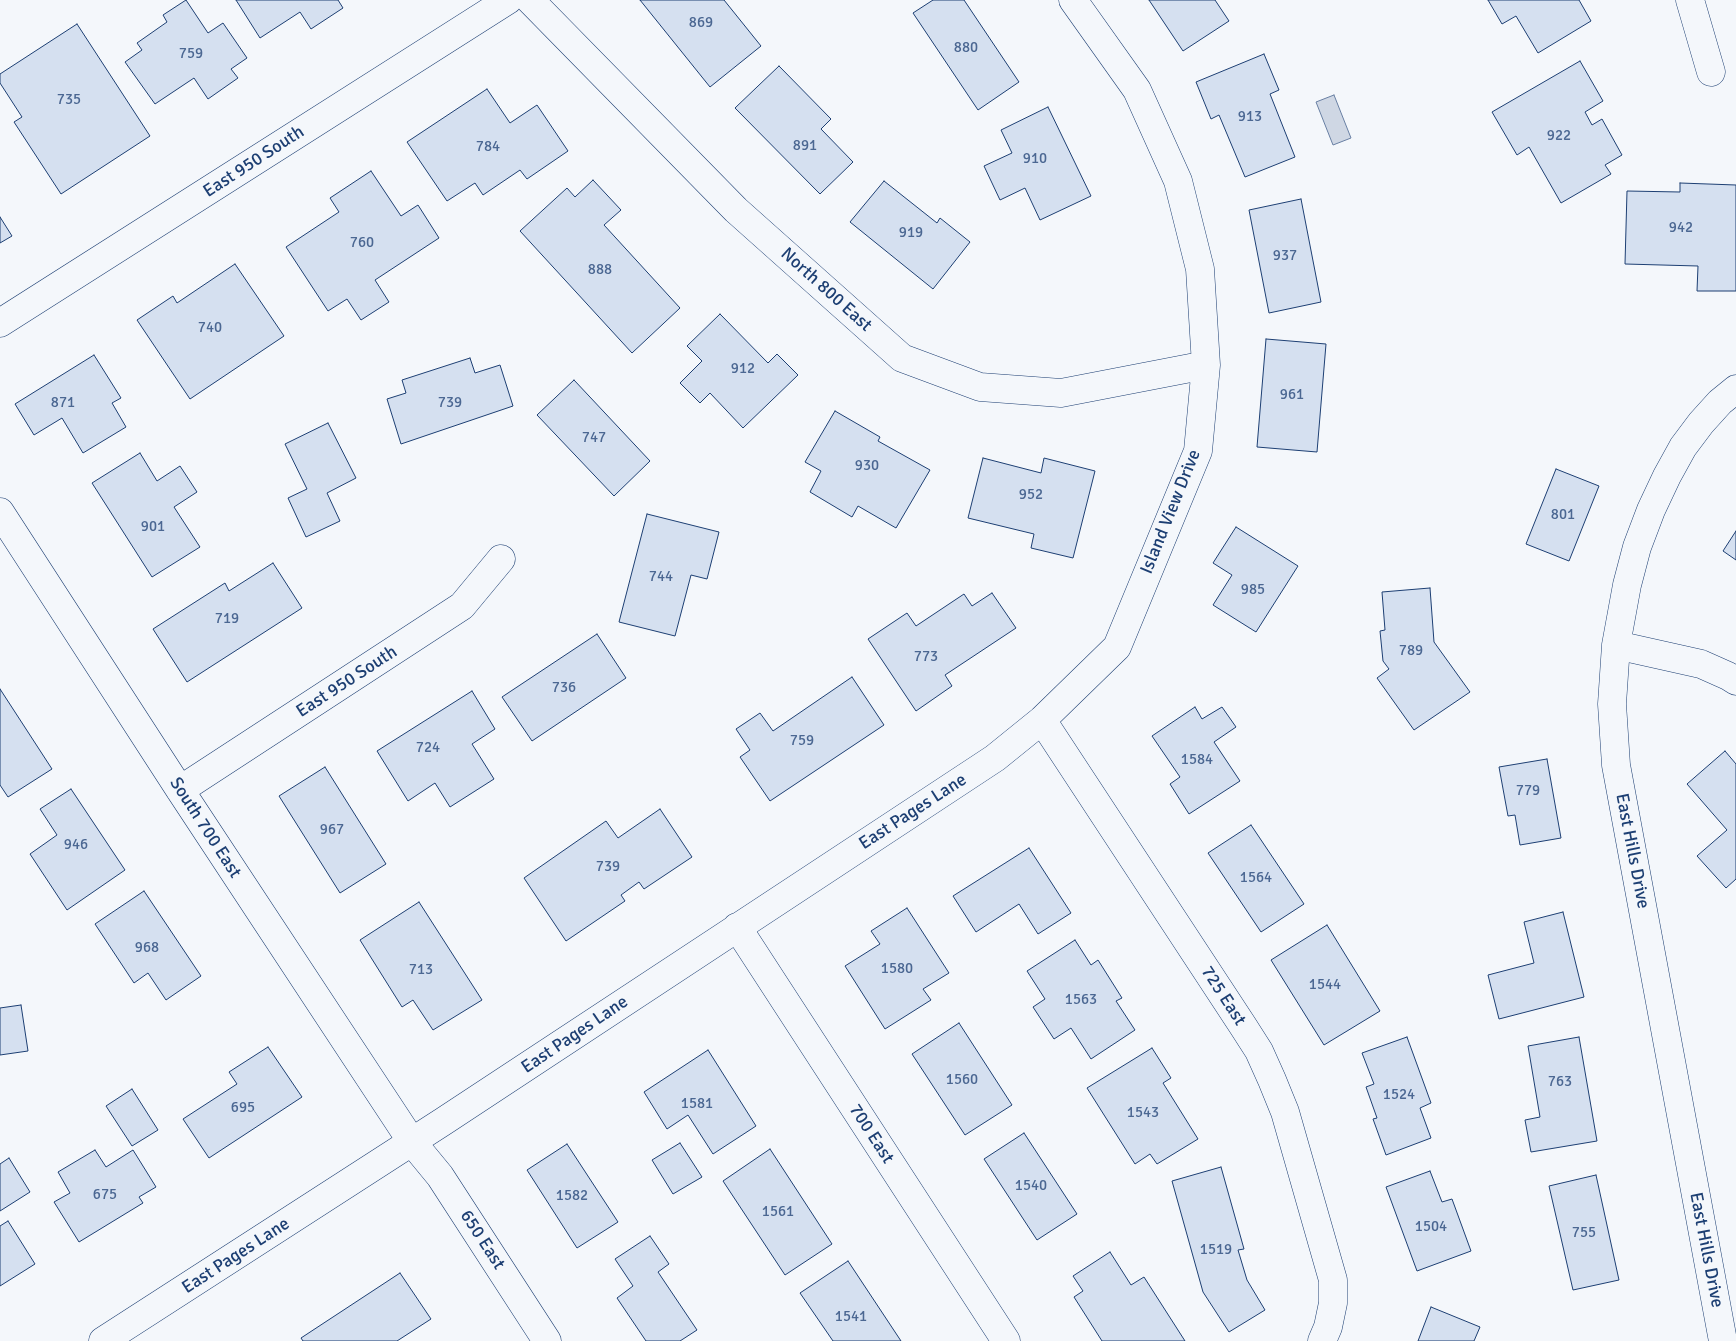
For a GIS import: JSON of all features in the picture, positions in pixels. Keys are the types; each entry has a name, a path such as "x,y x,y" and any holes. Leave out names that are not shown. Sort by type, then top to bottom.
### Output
{"street":[{"name":"East 950 South","path":"0,323 508,0"},
{"name":"North 800 East","path":"530,0 736,210 902,358 980,387 1061,393 1206,366"},
{"name":"Island View Drive","path":"1042,720 1117,647 1198,450 1206,366 1200,269 1178,181 1137,90 1073,0"},
{"path":"1690,0 1711,72"},
{"name":"East Hills Drive","path":"1723,1341 1616,765 1612,704 1616,645 1627,585 1637,547 1663,485 1684,447 1701,423 1720,402 1736,389"},
{"name":"South 700 East","path":"0,512 180,790 412,1142"},
{"name":"East 950 South","path":"180,790 462,606 501,560"},
{"path":"1616,645 1701,664 1736,681"},
{"name":"East Pages Lane","path":"103,1341 412,1142 995,758 1042,720"},
{"name":"725 East","path":"1042,720 1259,1051 1285,1112 1333,1280 1333,1303 1328,1327 1322,1341"},
{"name":"700 East","path":"737,927 1006,1341"},
{"name":"650 East","path":"412,1142 440,1176 548,1341"}],"shaded area":[{"path":"1334,95 1351,138 1333,145 1316,102"}],"building":[{"path":"186,0 208,33 223,23 247,58 231,69 238,78 208,99 194,78 155,104 125,62 142,50 137,43 167,22 163,15"},
{"path":"236,0 338,0 343,8 311,29 300,12 260,38"},
{"path":"640,0 724,0 761,46 710,87"},
{"path":"933,0 964,0 1019,82 978,110 913,13"},
{"path":"1149,0 1215,0 1229,21 1183,51"},
{"path":"1488,0 1579,0 1591,21 1538,53 1516,16 1502,24"},
{"path":"77,24 150,136 61,194 14,122 22,117 0,83 0,74"},
{"path":"1264,54 1279,90 1270,94 1295,157 1245,177 1219,115 1211,119 1196,82"},
{"path":"1580,61 1603,101 1585,112 1592,125 1602,119 1622,155 1605,165 1611,174 1561,203 1529,147 1517,155 1492,112"},
{"path":"779,66 831,119 821,129 853,162 820,194 735,108"},
{"path":"487,89 510,123 537,105 568,151 527,179 520,170 483,195 475,183 447,201 407,142"},
{"path":"1048,107 1091,196 1040,220 1025,188 1000,200 984,166 1012,153 1001,130"},
{"path":"371,171 401,216 418,205 439,238 375,280 389,302 361,320 347,299 328,311 286,247 339,212 330,198"},
{"path":"593,180 621,210 604,225 680,308 632,353 520,231 567,188 575,197"},
{"path":"884,181 937,223 940,218 970,242 933,289 850,222"},
{"path":"1680,183 1736,185 1736,291 1697,291 1698,266 1625,264 1627,191 1680,192"},
{"path":"1301,199 1321,302 1269,313 1249,210"},
{"path":"0,217 12,236 0,243"},
{"path":"235,264 284,336 190,399 137,320 173,296 177,303"},
{"path":"720,314 768,363 777,354 798,375 743,428 710,393 700,403 680,383 702,361 687,346"},
{"path":"1266,339 1326,344 1317,452 1257,447"},
{"path":"94,355 121,398 112,403 126,427 83,453 62,418 34,435 15,404"},
{"path":"470,358 475,373 500,365 513,406 401,444 387,399 406,393 402,380"},
{"path":"574,380 650,461 614,496 537,415"},
{"path":"835,411 880,437 878,441 930,470 896,528 858,506 852,517 810,492 821,471 805,462"},
{"path":"328,423 356,478 327,493 340,521 306,537 288,498 307,489 285,444"},
{"path":"140,453 157,481 180,466 197,492 174,507 200,547 152,577 92,483"},
{"path":"983,458 1041,473 1044,458 1095,471 1073,558 1031,548 1034,534 968,518"},
{"path":"1556,469 1599,486 1569,561 1526,544"},
{"path":"647,514 719,532 707,579 691,575 675,636 619,622"},
{"path":"1236,527 1298,566 1256,632 1213,605 1232,575 1213,563"},
{"path":"1736,531 1736,560 1723,551"},
{"path":"273,563 302,608 187,682 153,629 225,583 229,591"},
{"path":"1430,588 1434,642 1470,692 1414,730 1377,678 1389,669 1383,661 1380,631 1385,630 1382,592"},
{"path":"992,593 1016,628 945,675 952,686 916,711 868,639 907,613 916,626 964,594 972,606"},
{"path":"597,634 626,678 532,741 502,697"},
{"path":"852,677 884,725 770,801 740,757 750,750 736,729 760,713 773,731"},
{"path":"0,689 52,769 8,797 0,785"},
{"path":"472,691 495,729 472,744 494,779 450,807 435,783 408,801 377,751"},
{"path":"1195,707 1202,719 1222,707 1236,727 1214,742 1240,781 1189,814 1170,784 1180,777 1152,736"},
{"path":"1725,751 1736,764 1736,879 1726,888 1697,856 1727,830 1687,784"},
{"path":"1547,759 1561,838 1520,845 1515,815 1508,816 1499,767"},
{"path":"325,767 386,864 340,893 279,796"},
{"path":"71,789 125,870 67,910 30,854 57,835 40,809"},
{"path":"660,809 692,857 644,889 639,882 621,895 625,901 566,941 524,878 606,821 618,838"},
{"path":"1251,825 1304,904 1261,932 1208,853"},
{"path":"1029,848 1071,913 1038,934 1019,904 976,932 953,896"},
{"path":"144,891 201,976 166,1000 148,973 134,983 95,924"},
{"path":"419,902 482,1000 433,1030 413,1000 402,1007 360,940"},
{"path":"907,908 949,973 923,989 931,1000 885,1029 845,966 880,944 871,931"},
{"path":"1563,912 1584,997 1499,1019 1488,975 1534,963 1524,922"},
{"path":"1327,925 1380,1011 1324,1045 1271,960"},
{"path":"1075,940 1091,965 1098,960 1122,998 1116,1001 1135,1030 1091,1059 1071,1028 1054,1039 1033,1007 1045,999 1027,971"},
{"path":"21,1005 28,1051 0,1055 0,1008"},
{"path":"959,1023 1012,1105 965,1135 912,1054"},
{"path":"1407,1037 1431,1103 1420,1108 1431,1138 1386,1155 1373,1119 1377,1118 1366,1087 1374,1084 1362,1053"},
{"path":"1579,1037 1597,1141 1531,1152 1525,1120 1540,1117 1528,1046"},
{"path":"268,1047 302,1097 209,1158 183,1119 237,1084 229,1072"},
{"path":"1152,1048 1171,1078 1163,1083 1198,1139 1157,1164 1150,1154 1135,1164 1087,1088"},
{"path":"708,1050 756,1126 713,1154 688,1115 667,1129 644,1092"},
{"path":"132,1089 158,1130 132,1146 106,1106"},
{"path":"1024,1133 1077,1214 1037,1240 984,1159"},
{"path":"680,1143 702,1177 673,1194 652,1160"},
{"path":"567,1144 618,1222 577,1248 527,1170"},
{"path":"770,1149 832,1244 785,1275 723,1181"},
{"path":"95,1150 106,1167 133,1150 156,1187 139,1197 143,1203 79,1242 54,1202 70,1193 58,1172"},
{"path":"9,1158 30,1192 0,1211 0,1164"},
{"path":"1221,1167 1244,1249 1238,1250 1247,1280 1265,1310 1229,1332 1203,1292 1172,1181"},
{"path":"1430,1171 1442,1202 1452,1199 1471,1251 1417,1271 1386,1187"},
{"path":"1596,1175 1619,1280 1573,1290 1549,1186"},
{"path":"8,1221 35,1264 0,1286 0,1226"},
{"path":"650,1236 669,1264 658,1272 697,1330 680,1341 646,1341 617,1298 633,1286 615,1259"},
{"path":"1110,1252 1131,1285 1144,1277 1185,1341 1102,1341 1074,1297 1083,1291 1073,1276"},
{"path":"848,1261 901,1341 833,1341 800,1293"},
{"path":"400,1273 431,1319 397,1341 303,1341 301,1338"},
{"path":"1431,1307 1480,1327 1474,1341 1418,1341"}]}
